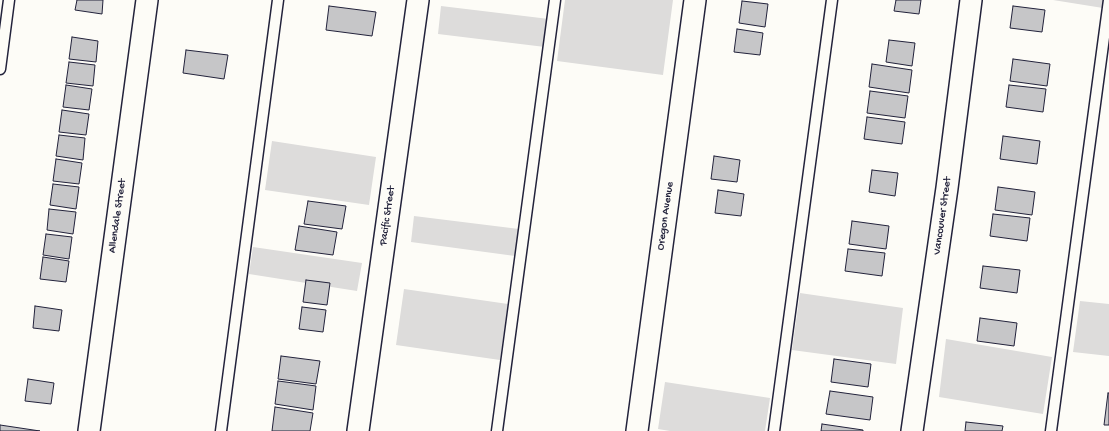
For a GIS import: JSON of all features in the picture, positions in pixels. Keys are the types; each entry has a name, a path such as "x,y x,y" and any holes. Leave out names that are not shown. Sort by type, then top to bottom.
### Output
{"street":[{"name":"Allendale Street","path":"89,431 147,0"},
{"name":"Pacific Street","path":"358,431 418,0"},
{"name":"Oregon Avenue","path":"637,431 695,0"},
{"name":"Vancouver Street","path":"912,431 947,188 971,0"}],"lane":[{"path":"0,69 9,0"},
{"path":"221,431 278,0"},
{"path":"497,431 555,0"},
{"path":"774,431 832,0"},
{"path":"1051,431 1109,0"}],"shaded area":[{"path":"565,0 673,0 663,75 557,61"},
{"path":"1053,0 1104,0 1103,8"},
{"path":"441,6 549,19 545,47 438,34"},
{"path":"272,141 376,157 369,205 265,190"},
{"path":"414,216 519,229 515,256 411,242"},
{"path":"253,247 362,263 357,291 249,274"},
{"path":"404,289 508,304 500,360 396,345"},
{"path":"800,293 903,308 896,364 792,350"},
{"path":"1080,301 1109,304 1109,356 1073,352"},
{"path":"946,339 1052,357 1043,414 939,397"},
{"path":"665,382 770,398 765,431 670,431 658,429"}],"building":[{"path":"77,0 103,0 102,14 75,10"},
{"path":"896,0 921,0 919,14 894,11"},
{"path":"742,1 768,4 765,27 739,23"},
{"path":"329,6 376,12 372,36 326,30"},
{"path":"1013,6 1045,10 1042,32 1010,28"},
{"path":"737,29 763,33 760,55 734,52"},
{"path":"72,37 98,41 96,62 69,59"},
{"path":"889,40 915,43 912,66 886,62"},
{"path":"186,50 228,55 224,79 183,73"},
{"path":"1013,59 1050,64 1047,86 1010,81"},
{"path":"69,62 95,65 93,86 66,83"},
{"path":"872,64 912,70 909,93 869,87"},
{"path":"66,85 92,89 89,110 63,107"},
{"path":"1009,85 1046,89 1043,112 1006,107"},
{"path":"870,91 908,96 905,118 867,113"},
{"path":"62,110 89,114 86,135 59,132"},
{"path":"867,117 905,122 902,144 864,139"},
{"path":"59,135 85,138 83,160 56,156"},
{"path":"1003,136 1040,141 1037,164 1000,159"},
{"path":"714,156 740,160 737,182 711,179"},
{"path":"56,159 82,163 79,184 53,181"},
{"path":"872,170 898,173 895,196 869,192"},
{"path":"53,184 79,187 76,209 50,205"},
{"path":"998,187 1035,192 1032,215 995,210"},
{"path":"718,190 744,194 741,216 715,213"},
{"path":"308,201 346,206 342,229 304,224"},
{"path":"49,209 76,212 73,234 47,230"},
{"path":"993,214 1030,218 1027,241 990,236"},
{"path":"852,221 889,226 886,249 849,244"},
{"path":"299,226 337,232 333,255 295,250"},
{"path":"46,234 72,237 69,259 43,255"},
{"path":"848,249 885,253 882,276 845,271"},
{"path":"43,257 69,261 66,282 40,279"},
{"path":"983,266 1020,270 1017,293 980,288"},
{"path":"306,280 330,283 327,305 303,302"},
{"path":"35,306 62,310 59,331 33,328"},
{"path":"302,307 326,310 323,332 299,329"},
{"path":"980,318 1017,323 1014,346 977,341"},
{"path":"281,356 320,361 316,384 278,379"},
{"path":"834,359 871,364 868,387 831,382"},
{"path":"28,379 54,383 51,404 25,401"},
{"path":"278,381 316,386 313,410 275,404"},
{"path":"830,391 873,397 870,420 826,414"},
{"path":"1108,393 1109,425 1104,425"},
{"path":"275,407 313,413 310,431 272,431"},
{"path":"966,422 1003,426 1002,431 965,431"},
{"path":"822,424 863,430 863,431 821,431"},
{"path":"0,425 40,431 0,431"}]}
